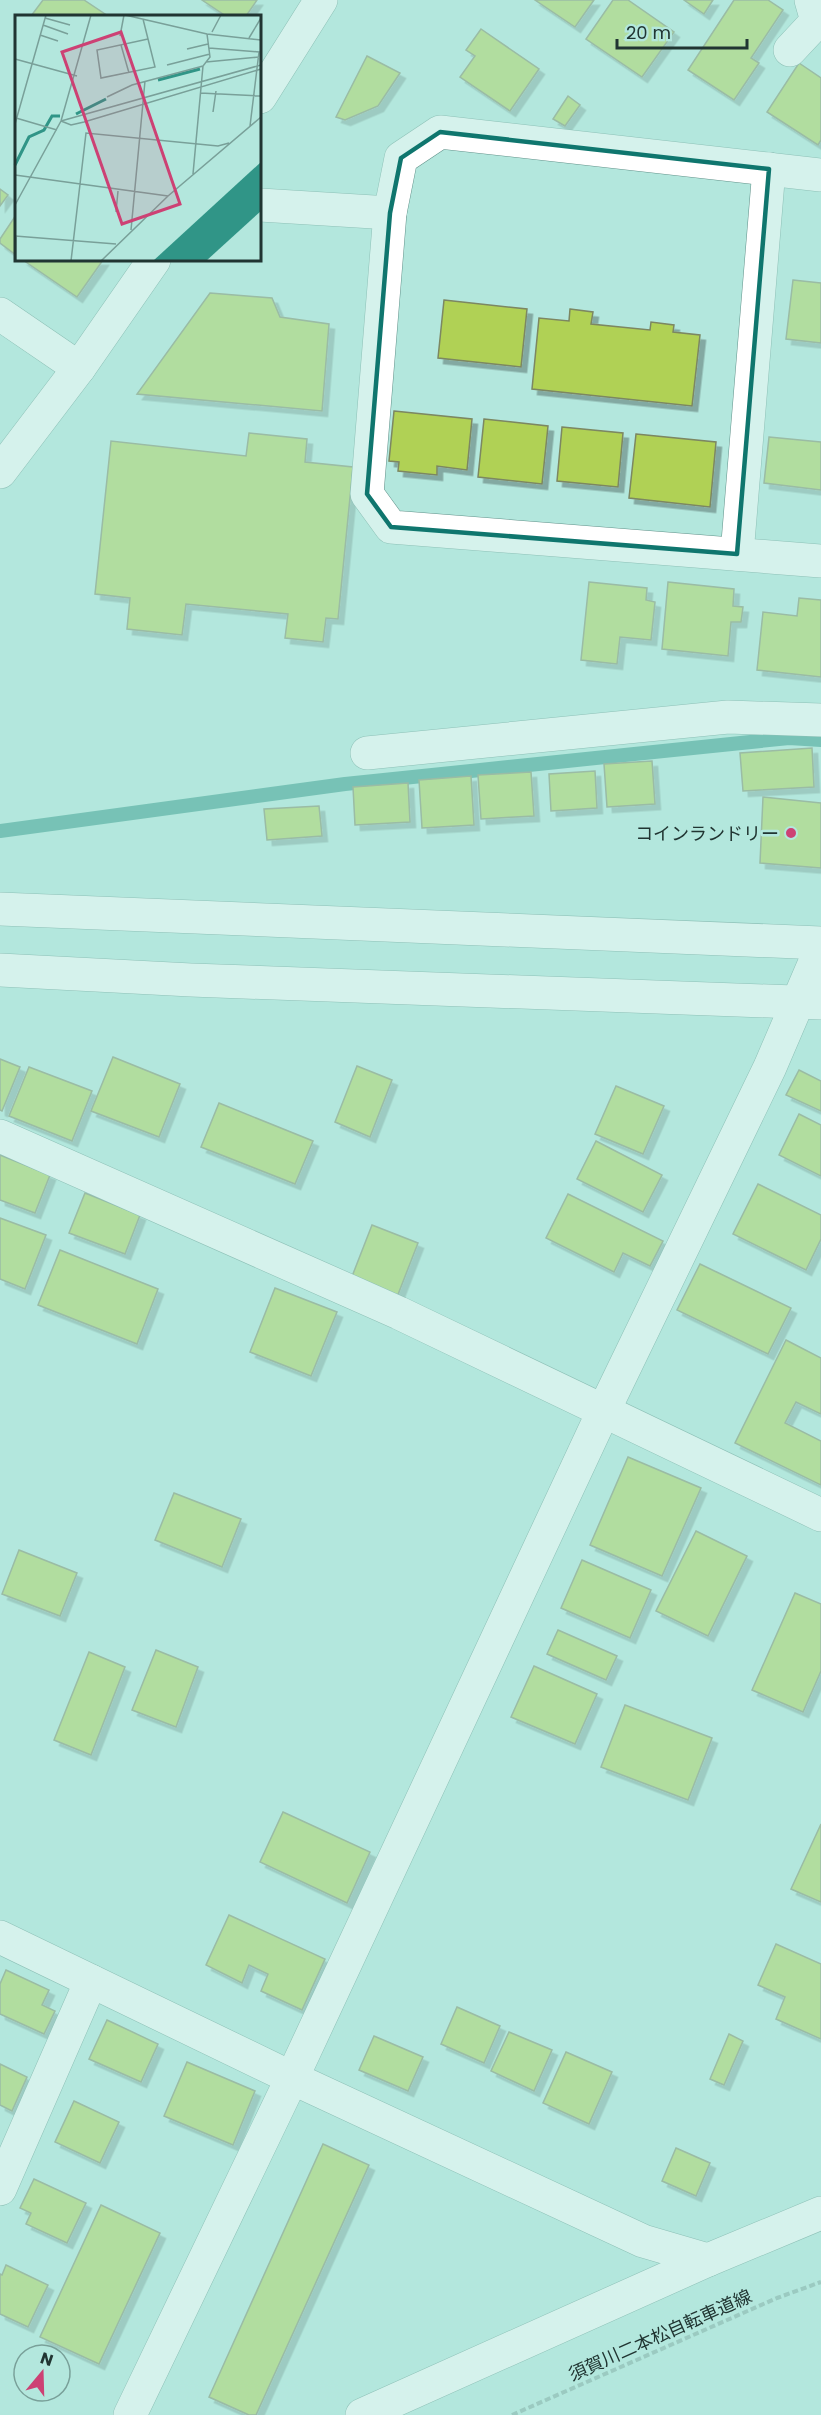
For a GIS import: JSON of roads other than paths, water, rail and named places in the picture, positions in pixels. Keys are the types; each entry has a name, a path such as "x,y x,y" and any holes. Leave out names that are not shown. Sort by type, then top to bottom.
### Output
{"street":[{"path":"261,95 321,0"},
{"path":"790,50 817,21 810,0"},
{"path":"821,175 440,132 401,158 390,213 367,494 391,527 821,561"},
{"path":"737,554 769,169"},
{"path":"261,205 390,213"},
{"path":"0,472 79,368 153,261"},
{"path":"0,314 79,368"},
{"path":"367,753 728,717 821,720"},
{"path":"0,909 821,945 809,1002 770,1067 604,1410 292,2078 130,2415"},
{"path":"0,970 191,980 809,1002"},
{"path":"0,1136 399,1313 821,1515"},
{"path":"0,1937 292,2078 643,2241 708,2260"},
{"path":"0,2189 92,1981"},
{"path":"362,2415 708,2260 821,2213"}],"waterway":[{"path":"0,831 345,784 789,738 821,740"}],"place":[{"name":"コインランドリー","path":"791,833"}]}
